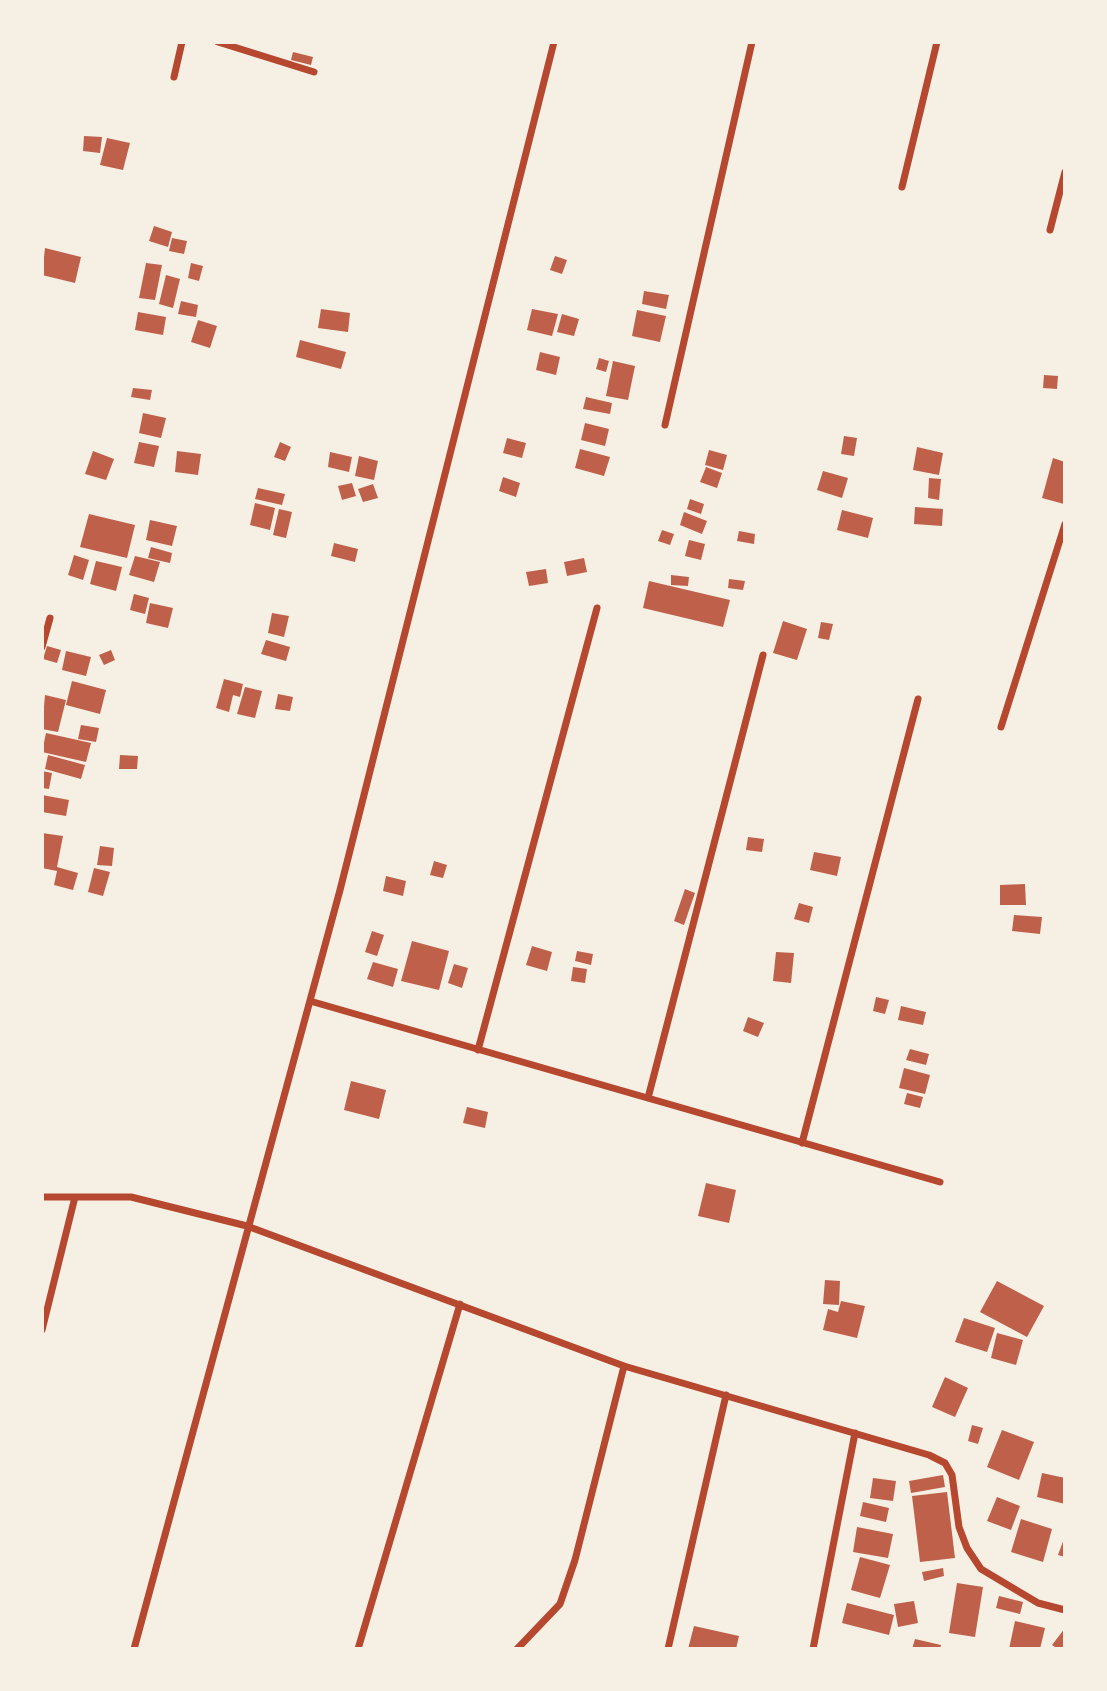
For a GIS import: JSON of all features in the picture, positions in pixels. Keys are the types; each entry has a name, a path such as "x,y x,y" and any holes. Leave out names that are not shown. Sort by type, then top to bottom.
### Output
{"street":[{"path":"174,76 182,42"},
{"path":"218,42 314,72"},
{"path":"134,1649 310,1001 554,42"},
{"path":"665,425 752,42"},
{"path":"902,187 937,42"},
{"path":"1050,230 1065,172"},
{"path":"1001,727 1065,524"},
{"path":"478,1050 597,607"},
{"path":"42,647 50,618"},
{"path":"648,1098 763,655"},
{"path":"802,1143 918,699"},
{"path":"310,1001 940,1182"},
{"path":"42,1197 131,1197 247,1226 624,1366 929,1455 945,1463 952,1475 960,1527 967,1548 981,1569 1038,1603 1065,1610"},
{"path":"42,1330 75,1197"},
{"path":"358,1649 460,1304"},
{"path":"517,1649 561,1604 575,1560 624,1366"},
{"path":"668,1649 726,1395"},
{"path":"813,1649 855,1433"}],"building":[{"path":"293,52 313,57 311,65 291,60"},
{"path":"84,136 102,137 100,153 83,151"},
{"path":"107,138 130,143 123,170 100,165"},
{"path":"154,226 172,232 168,247 149,241"},
{"path":"172,238 187,241 184,254 169,251"},
{"path":"45,248 81,257 75,283 42,275"},
{"path":"555,256 567,260 562,274 550,270"},
{"path":"146,263 162,265 155,300 139,298"},
{"path":"191,263 203,266 199,281 188,278"},
{"path":"166,275 180,279 173,308 159,304"},
{"path":"644,291 669,295 666,309 642,304"},
{"path":"181,301 198,305 196,317 178,314"},
{"path":"321,309 350,313 348,332 318,328"},
{"path":"532,309 558,314 552,336 527,330"},
{"path":"637,310 666,316 660,342 632,336"},
{"path":"138,312 166,317 163,335 135,330"},
{"path":"562,314 579,319 574,336 557,332"},
{"path":"198,320 217,326 210,348 191,342"},
{"path":"300,340 346,352 341,369 296,357"},
{"path":"540,352 560,357 556,375 536,370"},
{"path":"599,358 609,361 606,372 596,369"},
{"path":"613,361 635,366 628,400 606,396"},
{"path":"1044,375 1058,376 1057,389 1043,388"},
{"path":"133,388 152,390 150,400 131,397"},
{"path":"586,397 612,403 610,414 583,409"},
{"path":"143,413 166,418 161,438 139,433"},
{"path":"585,423 609,429 605,446 581,440"},
{"path":"844,436 857,438 854,456 841,454"},
{"path":"507,438 526,443 522,458 503,453"},
{"path":"139,442 159,446 154,467 134,463"},
{"path":"280,442 291,447 285,461 274,457"},
{"path":"917,447 943,453 939,475 913,470"},
{"path":"580,449 610,457 604,476 575,468"},
{"path":"709,450 727,455 723,470 705,465"},
{"path":"93,451 114,459 106,480 85,474"},
{"path":"177,451 201,454 198,475 175,472"},
{"path":"330,452 352,457 349,472 328,467"},
{"path":"359,456 378,461 374,480 355,476"},
{"path":"1053,458 1065,462 1064,504 1042,498"},
{"path":"706,467 722,473 717,488 700,482"},
{"path":"823,471 848,478 842,498 817,490"},
{"path":"503,477 520,483 516,497 499,491"},
{"path":"929,478 941,479 939,500 928,498"},
{"path":"352,483 356,496 342,500 338,486"},
{"path":"373,484 378,498 363,502 358,489"},
{"path":"258,488 285,494 282,505 255,499"},
{"path":"690,499 704,504 701,514 687,509"},
{"path":"255,503 275,508 270,530 250,525"},
{"path":"915,507 943,509 942,526 914,524"},
{"path":"279,509 292,512 286,538 273,535"},
{"path":"842,510 873,518 868,538 837,530"},
{"path":"684,512 707,521 702,534 680,525"},
{"path":"89,514 135,525 127,558 80,547"},
{"path":"150,520 177,526 172,546 146,540"},
{"path":"662,530 674,534 670,545 658,541"},
{"path":"739,531 755,534 754,544 737,541"},
{"path":"689,540 705,544 701,560 685,556"},
{"path":"334,543 358,549 355,562 331,556"},
{"path":"151,547 172,553 170,563 148,558"},
{"path":"74,555 89,560 83,580 68,575"},
{"path":"135,556 160,562 154,582 129,575"},
{"path":"584,558 587,572 567,576 564,562"},
{"path":"96,561 122,567 116,591 90,584"},
{"path":"546,569 548,583 529,586 526,572"},
{"path":"671,575 689,577 688,586 671,585"},
{"path":"729,579 745,581 743,590 728,588"},
{"path":"649,581 730,600 723,627 643,608"},
{"path":"134,594 149,598 145,614 130,610"},
{"path":"150,603 173,608 168,628 146,623"},
{"path":"272,613 289,616 284,637 268,633"},
{"path":"783,621 807,629 797,660 773,653"},
{"path":"821,622 833,624 829,640 818,638"},
{"path":"266,640 290,647 286,661 261,654"},
{"path":"47,646 61,650 57,663 43,659"},
{"path":"111,650 115,660 104,665 99,655"},
{"path":"66,651 91,657 86,676 62,670"},
{"path":"224,679 243,684 240,697 233,695 229,712 216,708"},
{"path":"72,681 106,690 100,714 66,705"},
{"path":"245,687 262,691 255,718 237,714"},
{"path":"278,694 293,697 290,711 275,709"},
{"path":"45,695 66,700 58,732 42,729"},
{"path":"81,725 99,728 96,742 78,739"},
{"path":"46,733 91,743 86,762 42,752"},
{"path":"48,755 85,765 81,779 45,769"},
{"path":"120,755 138,756 137,769 119,769"},
{"path":"42,771 52,773 49,789 42,788"},
{"path":"42,795 69,800 66,816 42,812"},
{"path":"42,833 63,836 57,867 78,873 73,890 54,885 57,871 42,868"},
{"path":"748,837 764,839 762,852 746,850"},
{"path":"100,846 114,848 112,866 97,865"},
{"path":"814,852 841,857 837,876 810,870"},
{"path":"434,861 447,865 443,878 430,875"},
{"path":"94,868 110,872 103,896 88,892"},
{"path":"386,876 406,881 403,896 383,891"},
{"path":"1025,884 1026,905 1000,905 1000,885"},
{"path":"685,889 695,893 684,925 674,921"},
{"path":"799,903 813,907 809,923 794,919"},
{"path":"1014,915 1042,917 1040,934 1012,931"},
{"path":"372,931 384,935 377,956 365,952"},
{"path":"412,941 449,951 439,990 401,981"},
{"path":"532,946 552,952 547,971 526,965"},
{"path":"577,951 593,954 591,965 575,961"},
{"path":"776,952 794,953 791,983 773,981"},
{"path":"373,962 398,969 393,987 367,979"},
{"path":"454,964 468,968 462,988 448,983"},
{"path":"573,967 587,969 585,983 571,981"},
{"path":"876,997 889,1000 885,1014 873,1011"},
{"path":"901,1006 926,1012 923,1025 898,1020"},
{"path":"748,1017 764,1023 758,1037 743,1031"},
{"path":"910,1049 929,1054 926,1065 906,1060"},
{"path":"904,1068 930,1075 925,1094 899,1088"},
{"path":"351,1081 386,1090 379,1119 344,1110"},
{"path":"907,1093 923,1097 920,1108 904,1104"},
{"path":"467,1107 488,1112 485,1128 463,1123"},
{"path":"706,1183 736,1190 729,1223 698,1216"},
{"path":"825,1280 840,1281 839,1305 823,1304"},
{"path":"997,1281 1044,1306 1027,1337 980,1312"},
{"path":"841,1301 865,1306 857,1338 823,1330 828,1309 838,1312"},
{"path":"964,1318 995,1328 987,1352 955,1342"},
{"path":"997,1333 1023,1340 1016,1365 991,1358"},
{"path":"945,1377 968,1388 955,1417 932,1407"},
{"path":"972,1425 983,1428 978,1444 968,1441"},
{"path":"1002,1430 1034,1442 1019,1480 987,1467"},
{"path":"1042,1473 1065,1478 1065,1504 1037,1497"},
{"path":"943,1475 945,1487 911,1493 909,1481"},
{"path":"873,1478 896,1481 893,1501 870,1498"},
{"path":"947,1492 955,1558 920,1562 912,1496"},
{"path":"997,1497 1020,1506 1011,1530 987,1521"},
{"path":"863,1502 889,1508 886,1522 860,1516"},
{"path":"1021,1519 1052,1529 1043,1562 1011,1552"},
{"path":"857,1527 893,1534 888,1558 853,1552"},
{"path":"1065,1536 1065,1557 1058,1555"},
{"path":"860,1557 890,1565 880,1598 851,1590"},
{"path":"943,1568 944,1576 924,1581 922,1572"},
{"path":"957,1583 983,1587 975,1637 949,1633"},
{"path":"999,1596 1023,1602 1020,1614 996,1608"},
{"path":"914,1601 918,1623 898,1627 894,1604"},
{"path":"847,1603 894,1615 889,1635 842,1623"},
{"path":"1015,1621 1045,1628 1040,1649 1009,1649"},
{"path":"694,1626 739,1636 736,1649 688,1649"},
{"path":"1065,1628 1065,1649 1058,1649 1052,1645"},
{"path":"915,1639 941,1645 940,1649 912,1649"}]}
